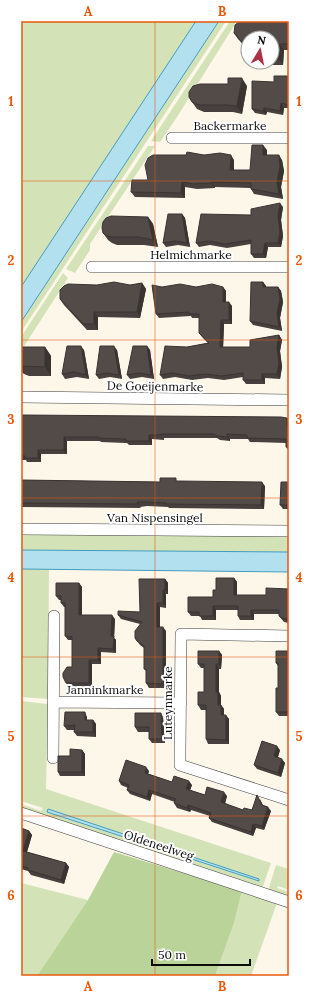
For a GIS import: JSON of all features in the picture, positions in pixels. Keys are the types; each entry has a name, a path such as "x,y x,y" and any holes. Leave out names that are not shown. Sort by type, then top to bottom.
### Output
{"street":[{"name":"Backermarke","path":"172,138 289,138"},
{"name":"Helmichmarke","path":"92,267 289,267"},
{"name":"De Goeijenmarke","path":"21,397 289,400"},
{"name":"Van Nispensingel","path":"21,529 289,531"},
{"name":"Janninkmarke","path":"53,758 54,616"},
{"name":"Luteynmarke","path":"289,636 181,634 180,765 289,800"},
{"name":"Janninkmarke","path":"53,702 181,702"},
{"name":"Oldeneelweg","path":"21,814 289,902"}],"green space":[{"path":"21,21 196,21 21,287"},
{"path":"219,21 226,21 21,332 21,322"},
{"path":"230,21 237,21 177,117 160,142 151,141"},
{"path":"148,146 155,146 90,244 90,250 75,273 66,269"},
{"path":"63,273 68,278 21,351 21,337"},
{"path":"21,533 289,535 289,552 21,550"},
{"path":"21,569 49,569 48,699 21,697"},
{"path":"21,701 48,704 46,789 271,863 262,889 21,810 21,804 41,811 43,808 21,801","holes":["47,811 259,879 259,881"]},
{"path":"114,852 242,891 234,923 215,976 37,976 88,900"},
{"path":"276,865 289,869 289,890 278,886 277,888 289,892 289,898 268,891"},
{"path":"21,883 88,900 37,976 21,976"},
{"path":"242,891 277,903 251,976 215,976 234,923"}],"water":[{"path":"196,21 219,21 21,322 21,287"},
{"path":"21,550 289,552 289,572 21,569"},
{"path":"48,809 259,879 259,881 47,812"}],"building":[{"path":"240,21 289,21 289,44 280,44 280,30 240,30 240,40 234,33 235,25"},
{"path":"274,76 289,76 289,105 281,103 280,111 264,108 263,111 252,109 252,81 274,82"},
{"path":"228,78 242,78 237,106 199,105 192,102 189,97 189,92 193,86 200,84 228,84"},
{"path":"252,145 263,145 263,155 279,155 280,166 277,182 279,194 251,189 251,183 212,182 193,184 182,182 181,193 131,192 132,180 148,180 145,165 148,158 153,155 186,155 187,152 204,155 220,153 231,155 230,170 250,170"},
{"path":"280,203 278,216 280,232 278,243 265,243 263,254 251,254 251,240 224,244 208,241 196,243 201,214 251,215 251,209"},
{"path":"168,214 182,214 187,243 175,241 163,243"},
{"path":"111,216 148,217 153,240 139,237 107,236 103,233 103,222 106,218"},
{"path":"114,282 130,285 142,283 137,312 94,312 94,324 83,324 60,299 60,290 68,284 97,285"},
{"path":"251,282 263,282 263,287 278,287 280,298 277,314 279,327 250,321"},
{"path":"180,284 196,287 212,284 223,287 223,302 229,302 229,320 221,320 220,347 250,347 250,340 279,335 277,347 279,363 277,374 262,374 262,380 243,380 243,373 221,376 205,374 189,376 172,373 160,375 165,346 187,347 209,343 199,333 199,314 189,314 189,312 156,314 152,285 162,287"},
{"path":"67,346 81,346 86,375 74,372 62,374"},
{"path":"100,346 114,346 119,375 107,373 96,375"},
{"path":"133,346 147,346 151,375 139,373 127,375"},
{"path":"21,347 45,347 45,367 21,366"},
{"path":"21,415 281,417 287,418 287,427 289,427 289,447 286,447 286,439 247,438 247,435 227,434 227,437 217,436 214,434 149,435 149,441 126,441 126,439 98,438 99,437 64,437 64,450 38,450 38,458 24,458 25,456 21,456"},
{"path":"160,478 176,478 176,481 262,482 261,505 166,504 144,502 137,502 138,504 21,503 21,480 160,482"},
{"path":"281,482 289,482 289,505 280,505"},
{"path":"216,578 234,578 234,595 266,595 266,588 289,589 289,616 287,619 282,618 279,616 279,610 251,610 251,616 238,616 238,606 213,606 213,616 199,616 199,612 188,612 188,597 213,597 213,590 216,590"},
{"path":"139,579 165,579 163,603 157,603 157,627 163,627 163,684 146,683 146,669 144,669 144,646 135,638 135,631 142,622 118,615 118,611 140,612"},
{"path":"56,583 79,583 79,615 112,615 111,636 114,636 113,649 98,648 98,660 89,660 89,683 66,683 63,677 63,673 67,667 72,667 72,637 65,636 65,603 61,603 61,596 56,596"},
{"path":"198,651 219,651 219,664 216,664 216,692 218,692 218,705 221,705 221,715 226,715 226,740 206,739 206,705 198,705 198,692 204,692 204,664 198,664"},
{"path":"276,651 289,651 289,712 276,712 278,663 276,663"},
{"path":"65,712 85,712 85,720 93,720 93,732 74,732 75,725 64,726"},
{"path":"135,713 161,713 162,739 149,739 149,727 135,727"},
{"path":"262,741 277,746 274,756 282,759 278,773 254,765"},
{"path":"70,749 82,750 82,772 58,772 58,756 70,756"},
{"path":"126,760 146,767 145,773 172,782 174,776 189,781 186,789 205,795 207,787 224,792 221,802 243,810 244,808 252,810 257,795 262,805 268,807 262,826 253,824 251,832 209,818 211,813 188,805 187,808 174,803 176,799 149,790 147,797 127,790 129,785 119,781"},
{"path":"21,828 29,831 23,851 66,863 61,880 28,870 28,868 21,866"}]}
